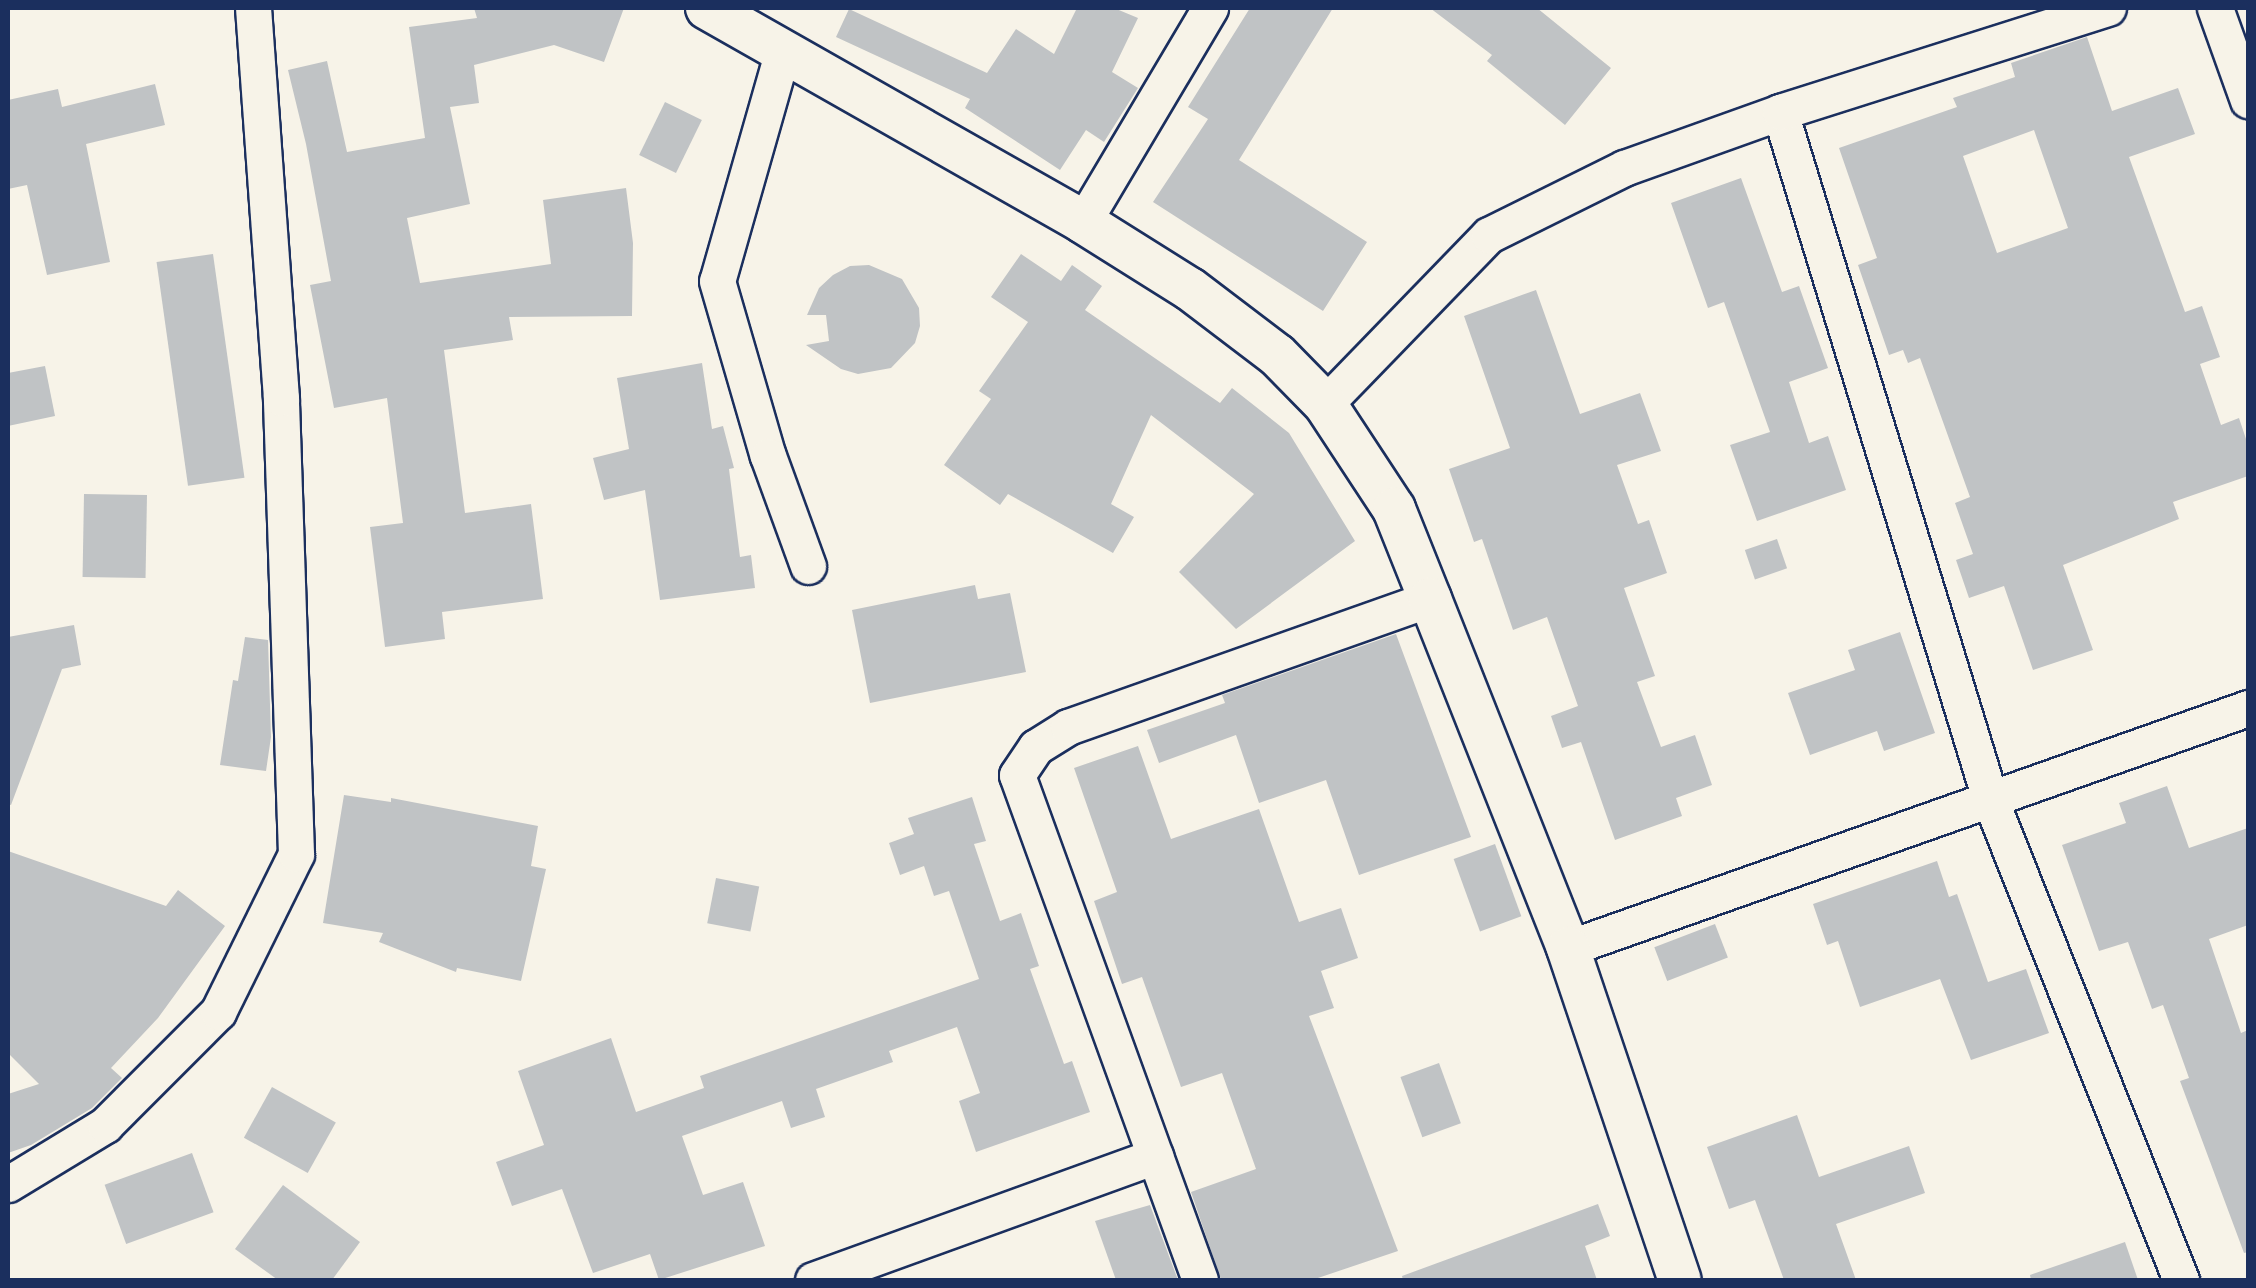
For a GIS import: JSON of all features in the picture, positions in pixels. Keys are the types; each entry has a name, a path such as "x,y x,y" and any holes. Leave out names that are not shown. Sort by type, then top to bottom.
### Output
{"street":[{"path":"8,1184 105,1125 218,1012 296,854 281,398 253,8"},
{"path":"707,8 1083,222 1190,289 1277,356 1325,404 1394,509 1568,948 1680,1280"},
{"path":"1083,222 1210,8"},
{"path":"1325,404 1489,235 1624,168 1780,112 2108,8"},
{"path":"2215,8 2248,100"},
{"path":"783,50 717,281 768,456 808,566"},
{"path":"1780,112 1990,799 2180,1280"},
{"path":"1200,1280 1016,775 1036,747 1068,727 1430,599"},
{"path":"1568,948 2248,708"},
{"path":"813,1280 1155,1156"}],"building":[{"path":"474,8 624,8 604,62 554,45 474,65 479,103 450,107 470,204 407,218 420,283 551,264 543,200 626,188 633,243 632,316 509,317 513,340 444,350 465,513 531,504 543,599 442,612 445,639 385,647 370,527 403,523 387,398 334,408 310,285 331,281 288,70 327,61 347,152 425,138 409,27 477,18"},
{"path":"1077,8 1114,8 1138,18 1112,72 1138,88 1104,142 1086,130 1060,170 965,108 970,99 836,37 849,9 987,73 1016,29 1054,54"},
{"path":"1250,8 1333,8 1239,160 1367,242 1323,311 1153,202 1208,119 1188,107"},
{"path":"1430,8 1537,8 1611,68 1565,125 1487,61 1492,55"},
{"path":"2087,37 2112,111 2178,88 2195,134 2129,157 2185,312 2202,306 2220,357 2200,364 2221,425 2239,418 2248,445 2248,476 2173,502 2179,519 2063,565 2093,650 2033,670 2004,586 1969,598 1956,560 1973,554 1955,503 1970,497 1920,358 1908,363 1903,350 1889,355 1858,265 1877,258 1839,148 1957,107 1953,98 2015,77 2011,63","holes":["2034,130 2068,228 1997,253 1963,156"]},
{"path":"155,84 165,125 86,144 110,262 47,275 27,185 8,189 8,100 58,89 62,107"},
{"path":"665,102 702,120 676,173 639,155"},
{"path":"1741,178 1782,292 1799,286 1828,368 1789,382 1809,443 1828,436 1846,490 1757,521 1730,445 1770,432 1724,302 1708,308 1671,203"},
{"path":"213,254 244,478 188,486 157,262"},
{"path":"1021,254 1061,281 1072,265 1102,286 1085,310 1220,403 1232,388 1289,433 1355,541 1236,629 1179,572 1254,494 1151,415 1111,504 1134,517 1113,553 1008,494 1000,505 944,465 991,399 979,391 1028,322 991,297"},
{"path":"869,265 902,279 919,308 920,326 915,343 891,368 858,374 841,369 806,345 829,341 826,315 807,315 819,288 833,275 850,266"},
{"path":"1536,290 1580,414 1640,393 1661,451 1617,465 1638,524 1649,520 1667,573 1624,588 1655,676 1637,682 1661,747 1695,735 1712,785 1676,798 1682,816 1615,840 1581,742 1562,748 1551,716 1578,706 1547,617 1513,630 1482,539 1474,542 1449,469 1510,448 1464,316"},
{"path":"702,363 712,429 723,426 734,468 729,469 740,557 751,555 755,588 660,600 645,490 604,500 593,458 629,449 617,378"},
{"path":"45,366 55,416 8,426 8,373"},
{"path":"84,494 147,495 146,578 83,577"},
{"path":"1777,539 1787,568 1755,579 1745,550"},
{"path":"975,585 978,599 1010,593 1026,672 870,703 852,610"},
{"path":"74,625 81,665 62,669 11,805 8,804 8,637"},
{"path":"1900,632 1935,733 1884,751 1877,731 1810,755 1788,693 1855,670 1848,650"},
{"path":"1396,634 1471,837 1359,875 1326,780 1259,803 1236,735 1159,763 1147,730 1225,703 1222,695"},
{"path":"245,637 268,640 271,737 266,771 220,765 233,680 238,681"},
{"path":"1138,746 1171,839 1259,809 1299,922 1341,908 1358,958 1321,971 1334,1008 1309,1016 1398,1251 1312,1280 1221,1280 1191,1192 1256,1169 1222,1073 1181,1087 1142,977 1122,984 1094,901 1117,892 1074,768"},
{"path":"2167,786 2189,848 2248,828 2248,925 2209,939 2241,1033 2248,1030 2248,1252 2244,1253 2180,1081 2189,1078 2163,1005 2152,1009 2128,942 2099,951 2062,845 2126,823 2119,803"},
{"path":"344,795 391,802 391,798 538,826 531,866 546,869 521,981 457,968 456,972 379,942 383,933 323,923"},
{"path":"972,797 986,841 974,844 1000,921 1021,913 1039,966 1030,969 1064,1064 1072,1061 1090,1112 976,1152 959,1101 980,1093 957,1027 889,1051 893,1062 816,1089 825,1117 791,1128 782,1101 682,1136 703,1195 743,1182 765,1246 659,1280 650,1254 593,1273 562,1189 512,1206 496,1162 544,1145 518,1071 611,1038 636,1112 704,1088 700,1076 979,979 949,891 934,896 924,866 900,875 889,843 914,834 908,818"},
{"path":"1495,844 1521,916 1480,931 1454,859"},
{"path":"8,851 166,906 178,890 225,926 158,1018 111,1068 122,1078 92,1108 31,1145 8,1153 8,1094 39,1084 8,1053"},
{"path":"1937,861 1949,897 1957,894 1988,982 2026,969 2049,1033 1971,1060 1940,979 1860,1007 1838,941 1827,945 1813,904"},
{"path":"716,878 759,886 750,932 707,923"},
{"path":"1715,924 1728,958 1667,981 1654,947"},
{"path":"1439,1063 1461,1123 1422,1137 1400,1077"},
{"path":"272,1087 336,1122 308,1173 244,1138"},
{"path":"1797,1115 1819,1177 1909,1146 1925,1193 1836,1224 1856,1280 1784,1280 1755,1200 1729,1209 1707,1147"},
{"path":"192,1153 214,1212 126,1244 105,1185"},
{"path":"283,1185 360,1242 332,1280 278,1280 235,1249"},
{"path":"1598,1204 1610,1236 1585,1246 1597,1280 1403,1280 1402,1276"},
{"path":"1150,1205 1178,1280 1116,1280 1095,1221"},
{"path":"2125,1242 2138,1280 2031,1280 2030,1275"}]}
